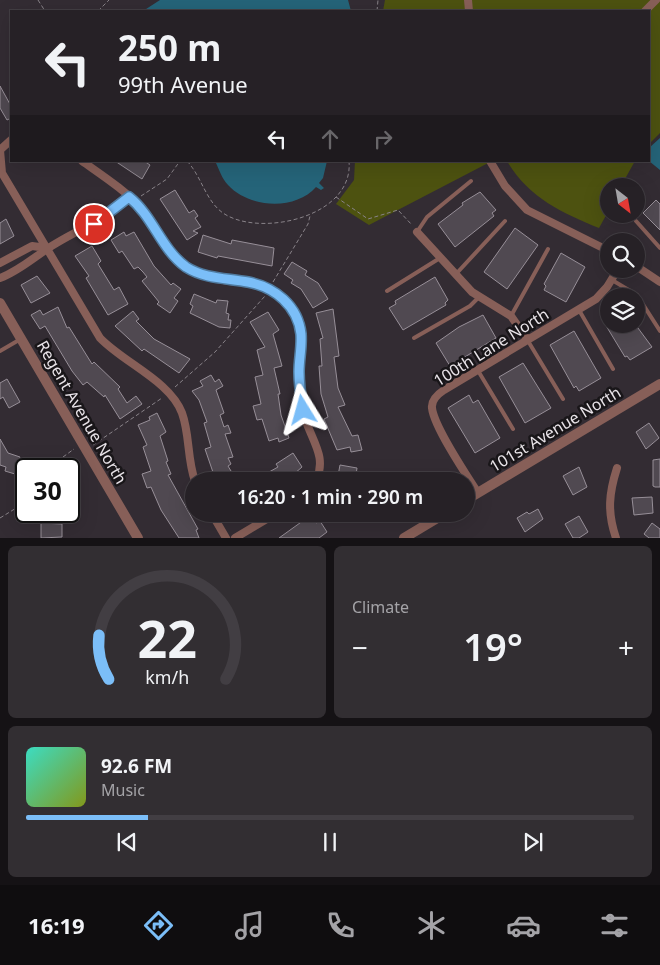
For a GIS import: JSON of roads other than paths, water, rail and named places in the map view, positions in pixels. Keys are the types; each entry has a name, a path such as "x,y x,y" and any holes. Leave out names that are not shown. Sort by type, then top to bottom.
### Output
{"street":[{"path":"646,10 656,0"},
{"path":"10,141 0,150 2,173 100,338 112,351 169,392 176,402 183,415 189,460 193,472"},
{"path":"83,162 132,199 149,218 168,250 184,265 203,275 248,282 270,288 281,297 294,313 301,333 299,382 303,410 320,454 321,463 318,472"},
{"path":"491,162 504,186 527,210 600,246"},
{"path":"0,278 35,258 47,248 94,224 132,199"},
{"path":"417,232 479,297 511,316 527,339"},
{"path":"0,262 32,246 47,248"},
{"path":"645,272 660,282"},
{"name":"100th Lane North","path":"478,494 452,452 432,409 432,403 439,393 602,294 612,280"},
{"name":"Regent Avenue North","path":"0,303 138,538"},
{"name":"101st Avenue North","path":"475,496 660,384"},
{"path":"616,538 610,520 610,492 617,468"},
{"path":"217,522 226,538"},
{"path":"235,538 262,522"},
{"path":"404,538 431,522"}],"lane":[{"path":"417,232 427,217 471,182"},
{"path":"456,275 506,221"},
{"path":"637,223 660,248"},
{"path":"511,316 548,249"},
{"path":"387,291 440,258"},
{"path":"612,280 637,295 660,331"},
{"path":"414,338 470,306 479,297"},
{"path":"579,309 613,369"},
{"path":"0,351 21,339"},
{"path":"527,339 563,399"},
{"path":"477,370 513,429"}],"water":[{"path":"160,0 348,0 351,10 145,10"},
{"path":"660,138 660,170 650,162 650,147"},
{"path":"215,162 327,162 323,178 319,183 324,188 321,190 316,187 307,195 284,203 272,204 248,198 237,193 222,177"}]}
